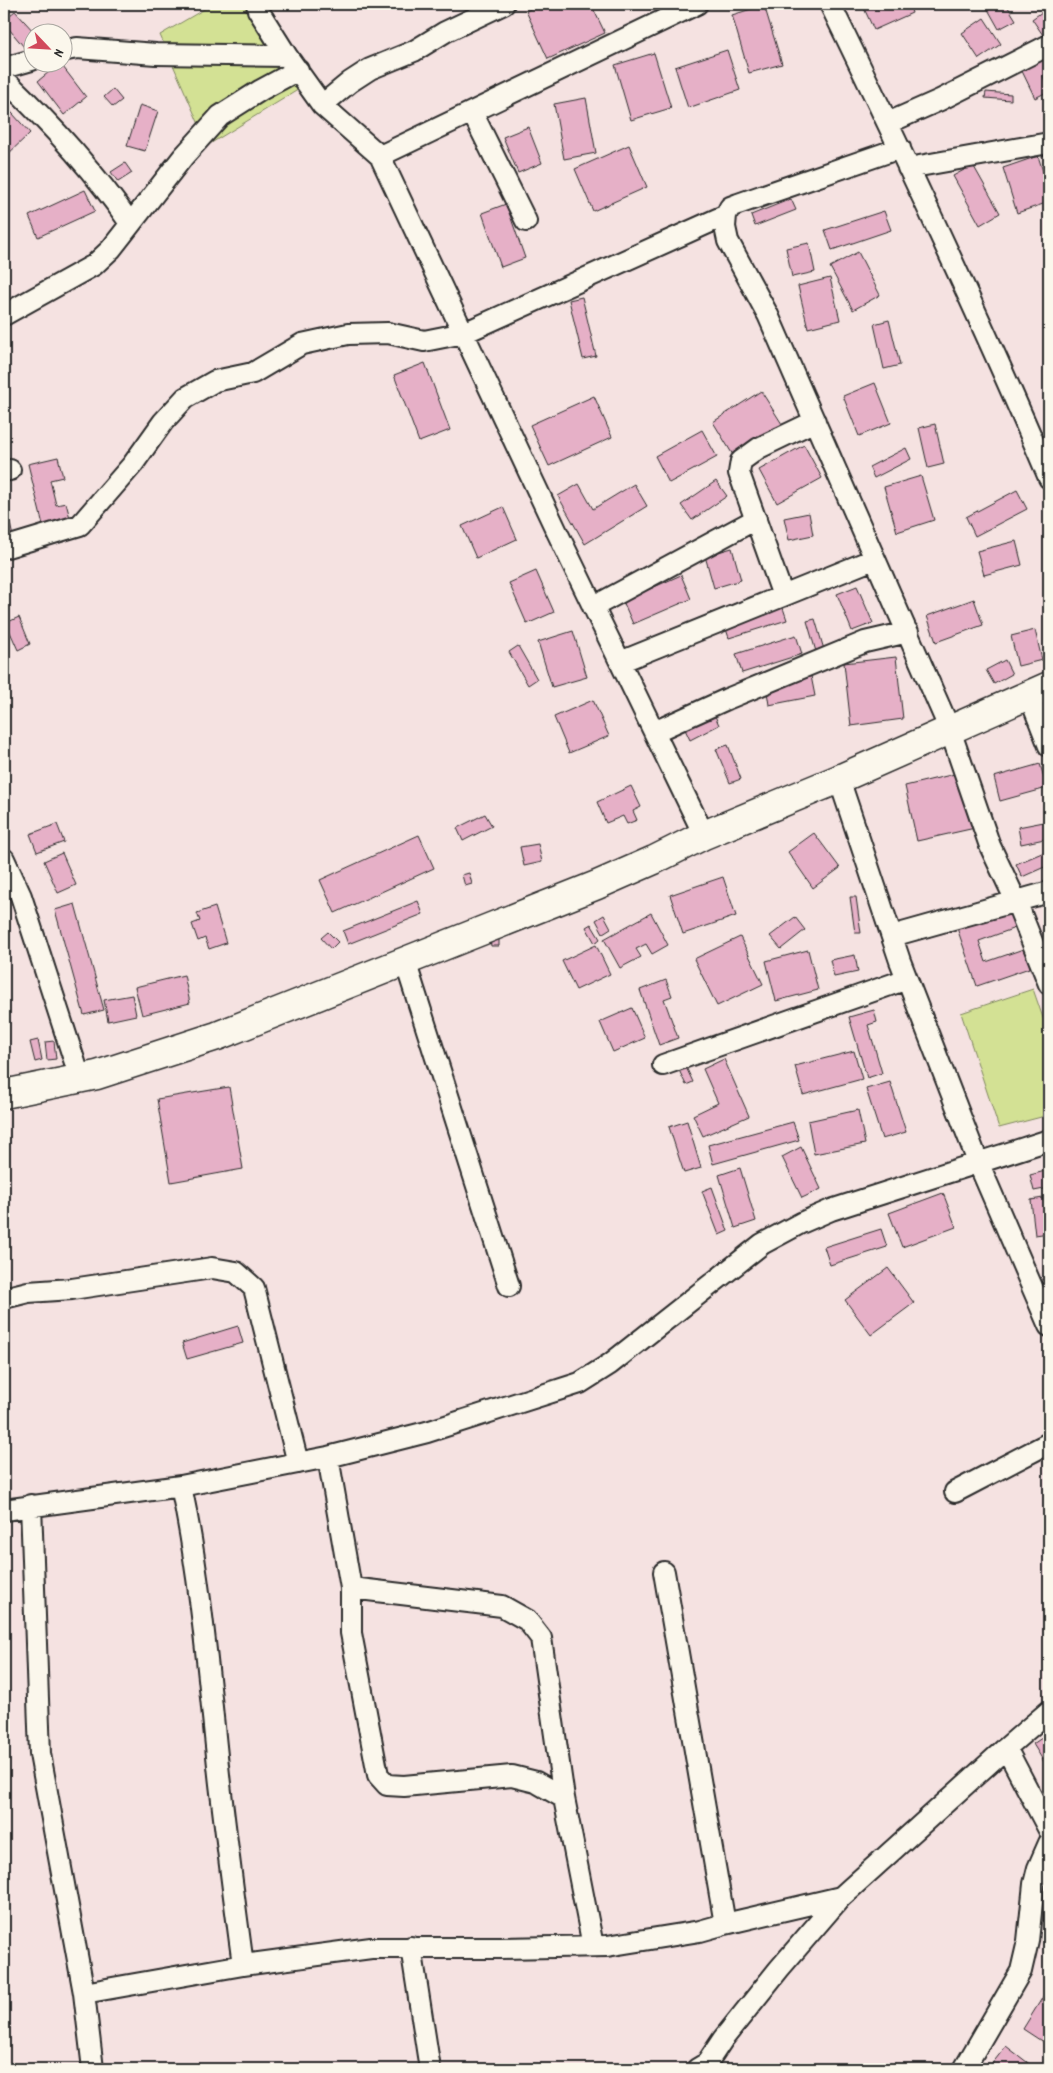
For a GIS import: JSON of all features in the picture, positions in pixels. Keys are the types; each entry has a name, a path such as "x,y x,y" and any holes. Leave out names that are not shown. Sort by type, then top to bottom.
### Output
{"street":[{"path":"322,104 370,69 414,51 445,32 504,4"},
{"path":"380,156 697,4"},
{"path":"830,4 900,148 1023,416 1049,478"},
{"path":"261,6 292,63 322,104 380,156 593,607 704,835"},
{"path":"888,123 949,96 1049,45"},
{"path":"72,49 292,63"},
{"path":"4,68 22,63"},
{"path":"4,315 94,265 111,248 183,157 220,116 261,90 292,63"},
{"path":"4,79 42,116 116,203 130,223"},
{"path":"472,112 526,221"},
{"path":"908,168 1049,143"},
{"path":"900,148 730,207 726,215 725,227 728,241 768,315 950,730 990,846 1016,900 1049,984"},
{"path":"4,548 80,525 134,464 163,422 185,398 215,381 253,373 302,344 348,334 388,333 424,341 464,333 726,215"},
{"path":"783,596 739,473 741,461 759,448 815,421"},
{"path":"593,607 756,519"},
{"path":"620,662 874,559"},
{"path":"654,732 726,699 865,642 908,632"},
{"path":"4,1094 97,1074 217,1036 597,885 704,835 839,779 1039,690 1049,746"},
{"path":"839,779 907,979 978,1162 1049,1326"},
{"path":"4,859 21,896 80,1078"},
{"path":"892,936 1049,892"},
{"path":"405,962 509,1286"},
{"path":"663,1065 907,979"},
{"path":"4,1510 181,1486 328,1457 427,1432 580,1383 610,1364 762,1244 801,1223 831,1210 1049,1140"},
{"path":"4,1298 28,1292 72,1289 212,1268 236,1272 254,1288 298,1463"},
{"path":"955,1492 1049,1443"},
{"path":"328,1457 351,1588 351,1633 378,1775 387,1785 404,1786 512,1776 536,1782 564,1798"},
{"path":"181,1486 191,1533 205,1634 220,1784 243,1965"},
{"path":"31,1505 40,1754 84,1993 91,2069"},
{"path":"664,1572 725,1924"},
{"path":"351,1588 502,1606 528,1620 541,1638 564,1798 593,1946"},
{"path":"705,2067 723,2038 779,1969 842,1897 1049,1711"},
{"path":"1006,1748 1049,1830"},
{"path":"964,2069 1021,1971 1028,1941 1034,1884 1038,1868 1049,1843"},
{"path":"84,1993 243,1965 371,1948 607,1946 700,1931 842,1897"},
{"path":"411,1947 430,2069"}],"green space":[{"path":"213,4 259,4 301,88 208,145 160,35"},
{"path":"1033,989 1049,1035 1049,1115 999,1128 961,1013"}],"building":[{"path":"541,4 591,4 605,33 548,59 526,11"},
{"path":"862,4 909,4 912,13 874,30"},
{"path":"985,4 1006,4 1016,20 999,29"},
{"path":"764,5 782,64 749,73 732,15"},
{"path":"1049,7 1049,39 1047,41 1032,19"},
{"path":"15,11 25,22 22,22 22,45 4,23 4,20"},
{"path":"984,18 1001,44 979,59 962,33"},
{"path":"727,50 740,90 688,108 675,67"},
{"path":"654,53 671,108 631,120 615,65"},
{"path":"1049,55 1049,73 1043,76 1049,91 1035,98 1021,69"},
{"path":"49,72 67,72 86,97 64,115 38,81"},
{"path":"113,89 122,100 113,107 104,97"},
{"path":"986,92 1011,94 1011,100 985,98"},
{"path":"586,98 596,153 564,159 554,104"},
{"path":"4,104 30,133 4,158"},
{"path":"140,105 158,111 145,151 127,146"},
{"path":"528,127 542,163 518,173 503,137"},
{"path":"629,145 647,187 593,211 575,169"},
{"path":"1038,156 1049,190 1049,202 1017,213 1003,168"},
{"path":"125,163 132,173 118,182 111,172"},
{"path":"973,165 1000,213 980,225 953,176"},
{"path":"85,190 95,211 38,237 29,216"},
{"path":"791,199 796,210 755,226 751,215"},
{"path":"506,204 525,258 501,267 482,213"},
{"path":"884,211 891,230 832,250 825,230"},
{"path":"809,243 815,272 792,277 786,248"},
{"path":"858,252 880,295 853,310 830,267"},
{"path":"830,278 840,320 808,328 798,286"},
{"path":"582,297 596,356 583,359 569,300"},
{"path":"889,320 900,365 884,369 874,324"},
{"path":"425,363 450,430 419,442 394,375"},
{"path":"875,383 891,423 859,436 843,396"},
{"path":"761,391 782,424 733,455 713,422"},
{"path":"594,396 612,437 549,466 530,425"},
{"path":"935,424 944,464 928,468 919,428"},
{"path":"702,430 717,457 669,483 655,456"},
{"path":"804,445 822,478 777,503 759,470"},
{"path":"906,448 911,459 874,478 869,467"},
{"path":"58,457 63,477 50,480 56,505 66,503 71,522 44,529 28,464"},
{"path":"921,476 934,520 897,532 884,487"},
{"path":"716,481 727,496 692,520 681,505"},
{"path":"579,484 593,509 634,484 647,506 585,544 558,496"},
{"path":"1017,490 1027,509 975,536 966,517"},
{"path":"4,497 14,541 4,544"},
{"path":"503,507 517,539 476,558 462,526"},
{"path":"809,513 813,535 789,540 784,518"},
{"path":"1016,541 1022,565 984,575 977,551"},
{"path":"732,548 741,580 714,588 705,556"},
{"path":"536,571 554,612 527,624 509,583"},
{"path":"681,575 691,599 633,624 623,601"},
{"path":"857,586 873,623 852,631 837,594"},
{"path":"974,599 983,625 936,642 927,616"},
{"path":"782,605 787,620 729,638 724,623"},
{"path":"19,617 30,644 18,650 6,623"},
{"path":"815,619 825,653 817,655 807,621"},
{"path":"1035,630 1042,660 1018,666 1011,636"},
{"path":"573,631 587,677 552,687 538,642"},
{"path":"796,635 802,654 742,673 736,654"},
{"path":"518,646 537,679 528,685 509,652"},
{"path":"896,657 903,719 851,726 844,663"},
{"path":"1005,660 1012,674 994,684 986,670"},
{"path":"811,676 815,696 769,705 766,685"},
{"path":"593,700 609,736 569,753 554,717"},
{"path":"712,709 719,725 690,740 682,723"},
{"path":"728,745 741,779 730,783 716,749"},
{"path":"1040,764 1047,788 1000,801 994,777"},
{"path":"963,772 975,828 917,841 905,786"},
{"path":"631,786 641,807 633,811 637,820 627,824 623,816 606,823 597,802"},
{"path":"485,814 492,826 463,841 457,828"},
{"path":"1049,821 1049,838 1021,844 1018,827"},
{"path":"57,824 64,842 37,852 30,834"},
{"path":"814,833 840,868 813,888 788,852"},
{"path":"419,835 434,868 335,913 320,880"},
{"path":"538,844 542,862 524,866 520,847"},
{"path":"1049,850 1049,865 1022,877 1016,864"},
{"path":"62,853 76,885 58,893 44,861"},
{"path":"469,873 472,884 465,886 462,875"},
{"path":"723,877 736,916 683,934 670,895"},
{"path":"850,897 856,897 861,933 855,933"},
{"path":"418,901 423,914 348,944 343,931"},
{"path":"75,904 104,1010 84,1015 55,910"},
{"path":"215,907 226,943 209,949 205,938 198,941 192,924 200,921 197,913"},
{"path":"1009,910 1015,928 979,941 986,962 1029,947 1035,966 977,986 957,928"},
{"path":"651,913 668,945 652,954 646,944 636,949 641,957 620,968 604,939"},
{"path":"604,915 611,928 603,933 596,920"},
{"path":"795,917 805,930 781,949 770,936"},
{"path":"591,924 600,939 595,943 586,927"},
{"path":"328,932 338,942 331,949 321,938"},
{"path":"740,937 763,984 717,1006 694,959"},
{"path":"499,938 499,946 491,946 490,939"},
{"path":"596,945 610,974 576,990 562,961"},
{"path":"808,950 818,990 776,1001 766,961"},
{"path":"855,955 858,972 834,977 830,960"},
{"path":"184,975 190,1003 142,1015 135,987"},
{"path":"666,980 672,996 664,999 678,1038 659,1045 640,990"},
{"path":"132,995 136,1015 108,1021 104,1000"},
{"path":"632,1008 645,1038 613,1052 600,1022"},
{"path":"874,1010 877,1022 868,1025 882,1073 867,1078 849,1017"},
{"path":"38,1040 42,1060 35,1062 30,1042"},
{"path":"54,1041 56,1059 47,1060 45,1042"},
{"path":"854,1051 862,1079 803,1095 795,1066"},
{"path":"724,1059 749,1116 703,1136 693,1115 718,1103 703,1069"},
{"path":"685,1065 693,1082 686,1085 678,1068"},
{"path":"890,1082 906,1132 882,1139 866,1089"},
{"path":"229,1087 243,1169 171,1182 157,1099"},
{"path":"858,1110 865,1144 814,1154 808,1121"},
{"path":"687,1121 701,1168 684,1173 669,1127"},
{"path":"793,1122 799,1140 713,1164 708,1145"},
{"path":"801,1147 821,1189 802,1198 782,1157"},
{"path":"740,1168 756,1221 735,1228 719,1175"},
{"path":"1049,1170 1049,1188 1034,1191 1030,1175"},
{"path":"712,1187 728,1231 719,1235 702,1191"},
{"path":"943,1193 956,1227 902,1247 889,1213"},
{"path":"1049,1197 1049,1233 1035,1235 1031,1200"},
{"path":"881,1229 887,1247 830,1265 824,1247"},
{"path":"888,1268 914,1303 871,1335 845,1300"},
{"path":"238,1326 243,1343 187,1359 182,1343"},
{"path":"1049,1733 1049,1770 1033,1744"},
{"path":"1049,1987 1049,2046 1023,2029"},
{"path":"1006,2046 1036,2069 988,2069"}]}
